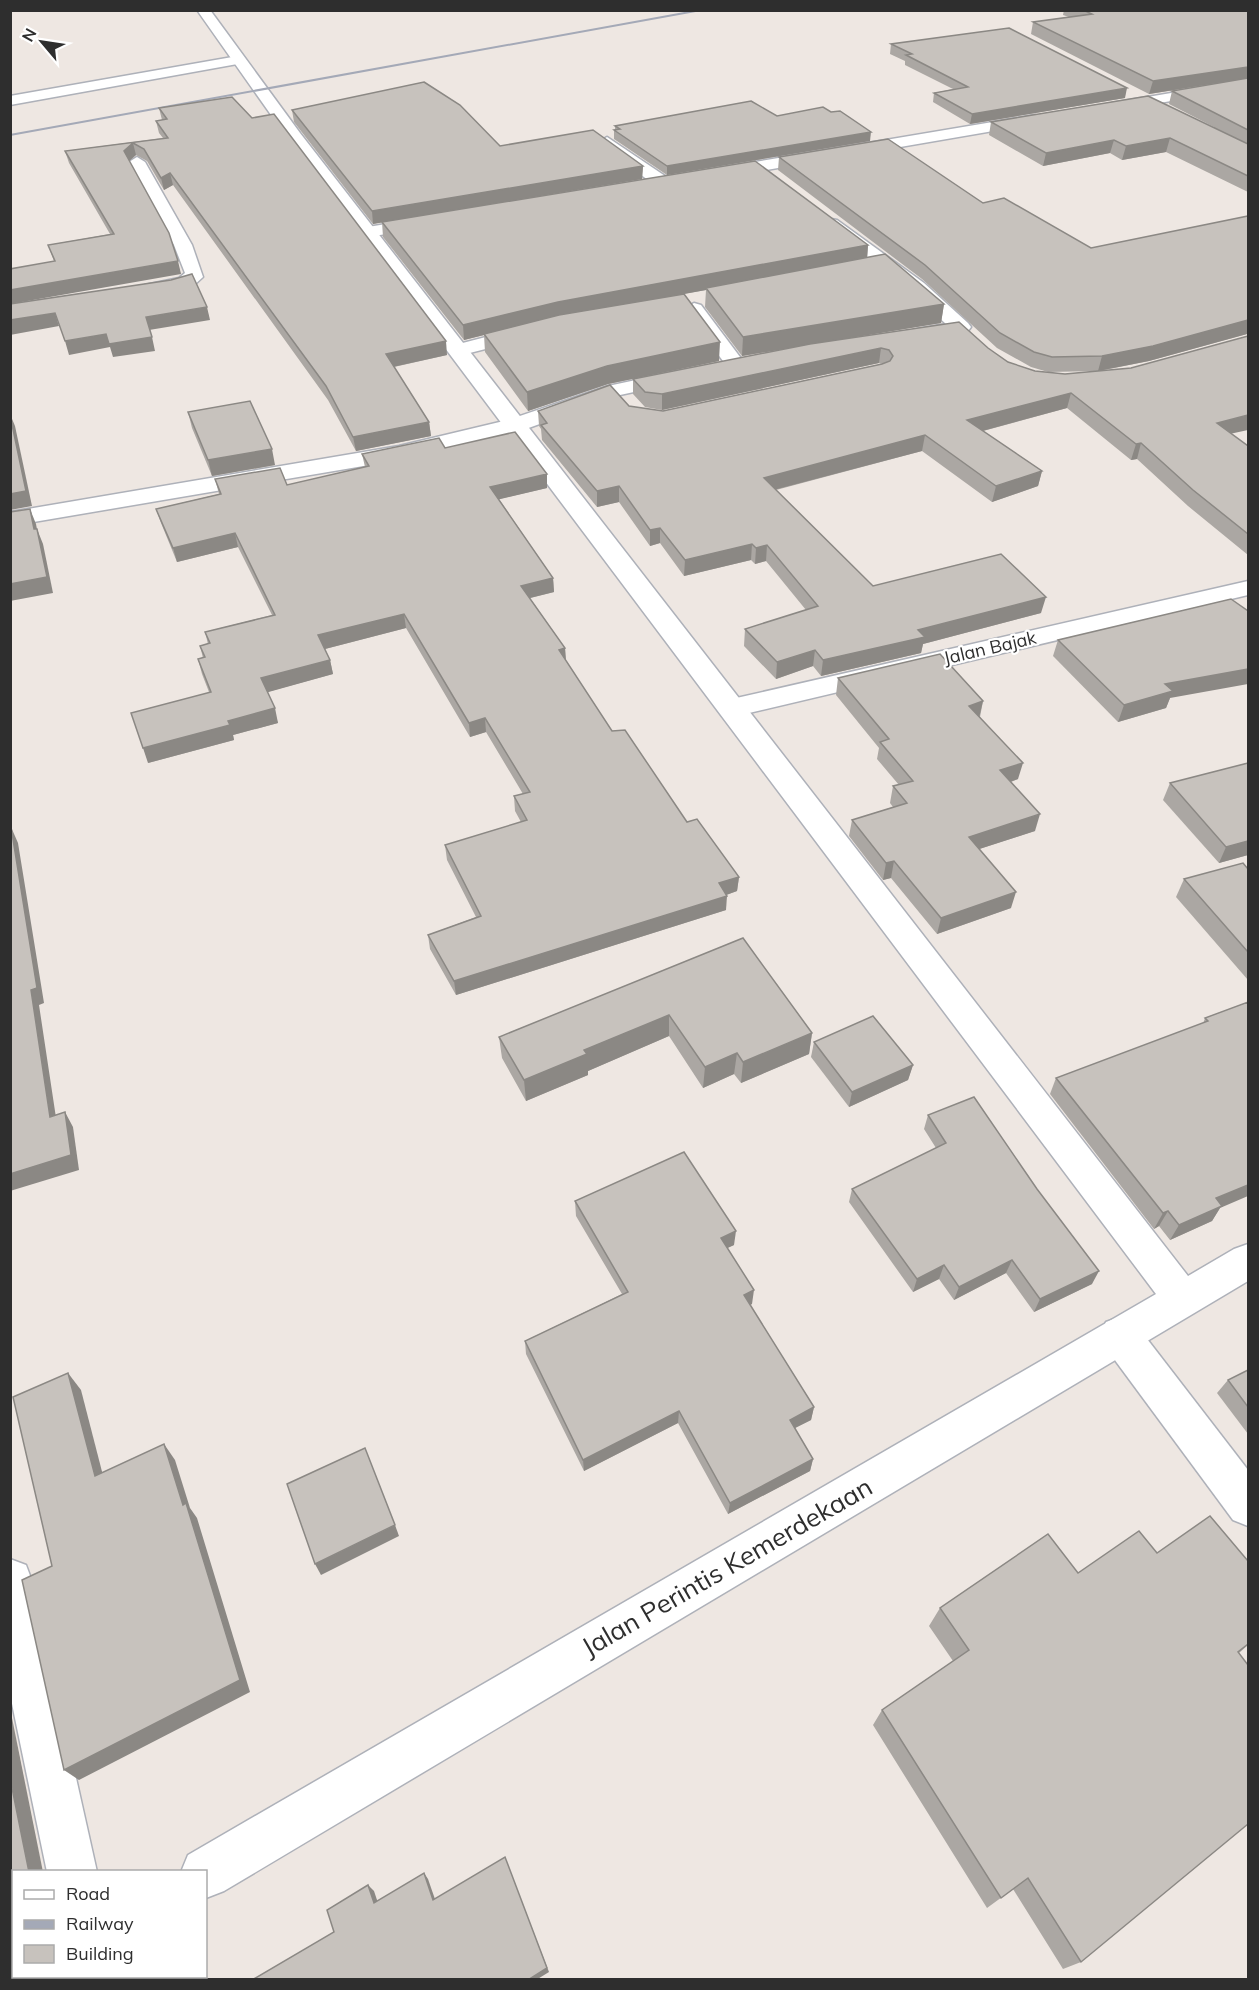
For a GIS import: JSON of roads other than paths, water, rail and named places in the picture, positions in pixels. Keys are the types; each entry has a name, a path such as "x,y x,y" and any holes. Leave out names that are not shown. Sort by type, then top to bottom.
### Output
{"street":[{"path":"203,10 368,232 1182,1298"},
{"path":"10,100 238,60"},
{"path":"1101,109 1248,84"},
{"path":"1127,90 1169,111"},
{"path":"705,175 1054,117"},
{"path":"594,133 662,182"},
{"path":"137,162 183,245 194,273 194,277 185,283 139,291"},
{"path":"759,167 776,180"},
{"path":"638,186 683,178"},
{"path":"818,213 917,287 978,343"},
{"path":"368,232 450,218"},
{"path":"865,268 885,264"},
{"path":"712,297 681,303 736,364"},
{"path":"458,350 548,327"},
{"path":"902,336 961,327"},
{"path":"714,369 756,361"},
{"path":"10,519 399,453 515,425 615,390 692,374"},
{"path":"615,390 629,408"},
{"name":"Jalan Bajak","path":"732,708 1248,588"},
{"name":"Jalan Perintis Kemerdekaan","path":"207,1872 1248,1261"},
{"path":"1120,1335 1248,1505"},
{"path":"10,1581 72,1870"}],"railway":[{"path":"10,135 701,10"}]}
